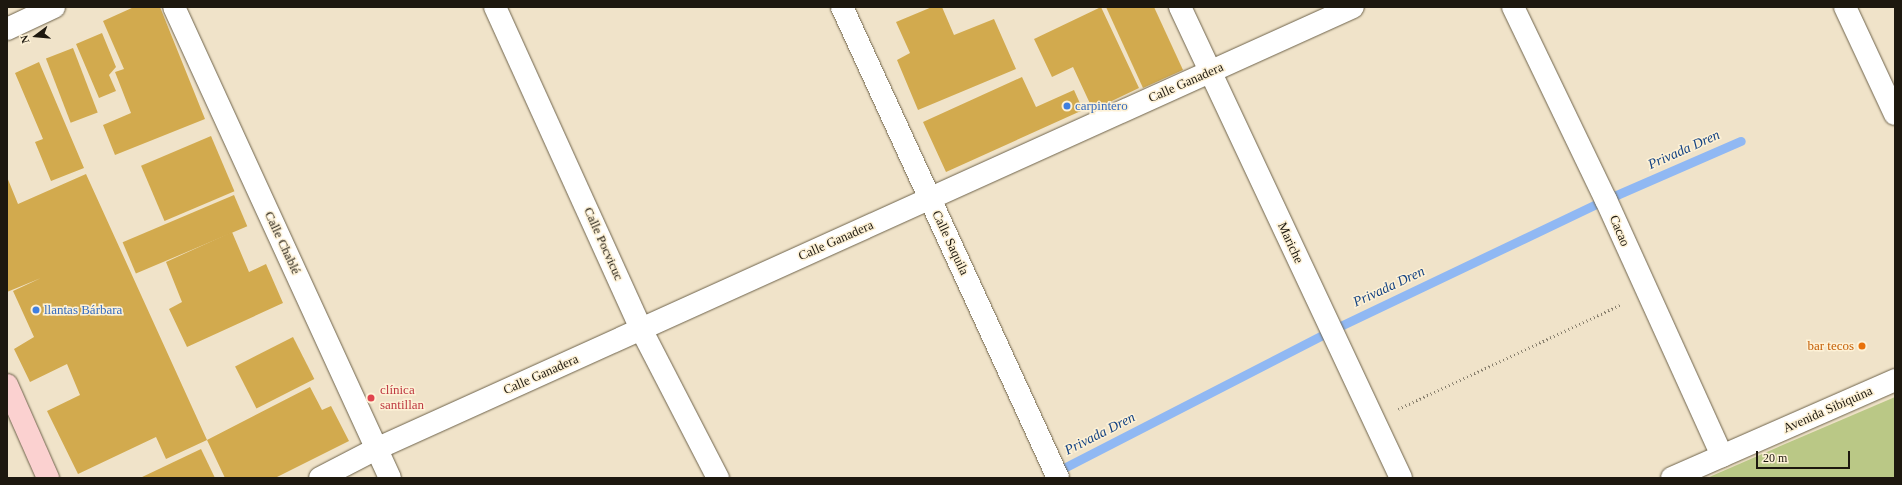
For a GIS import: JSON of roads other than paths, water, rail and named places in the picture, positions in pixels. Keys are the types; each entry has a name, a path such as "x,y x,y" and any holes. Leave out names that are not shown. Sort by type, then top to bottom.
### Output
{"main road":[{"path":"7,385 48,478"}],"street":[{"path":"7,29 54,7"},
{"name":"Calle Chablé","path":"174,7 390,478"},
{"name":"Calle Pocvicuc","path":"495,7 641,329 718,478"},
{"name":"Calle Saquila","path":"842,7 1058,478"},
{"name":"Mariche","path":"1180,7 1401,478"},
{"name":"Calle Ganadera","path":"320,478 376,449 1353,7"},
{"name":"Cacao","path":"1513,7 1606,200 1646,292 1722,456"},
{"path":"1845,7 1895,114"},
{"name":"Avenida Sibiquina","path":"1672,478 1895,380"}],"waterway":[{"name":"Privada Dren","path":"1056,472 1332,330 1605,200 1741,141"}],"place":[{"name":"carpintero","path":"1067,106"},
{"name":"llantas Bárbara","path":"36,310"},
{"name":"bar tecos","path":"1862,346"},
{"name":"clínica santillan","path":"371,398"}]}
